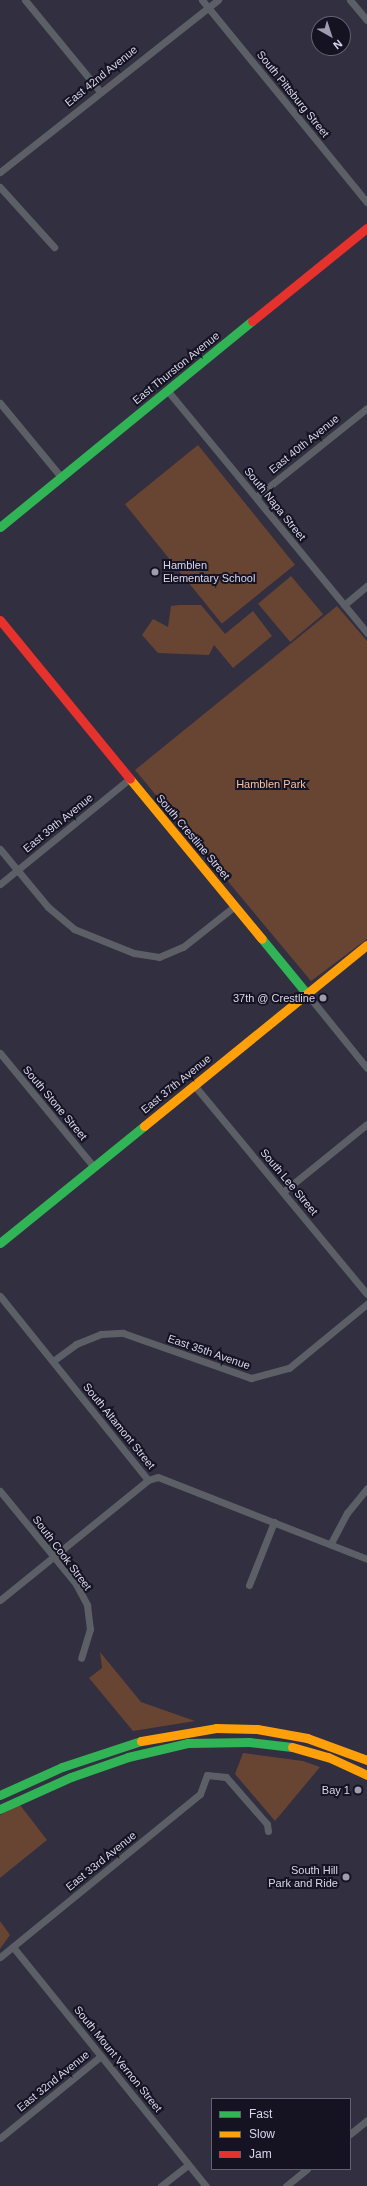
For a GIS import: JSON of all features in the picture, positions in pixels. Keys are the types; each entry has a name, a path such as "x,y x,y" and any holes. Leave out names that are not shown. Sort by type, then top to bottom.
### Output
{"street":[{"path":"26,0 99,90"},
{"name":"East 42nd Avenue","path":"0,172 205,3 218,0"},
{"path":"350,0 367,20"},
{"name":"South Pittsburg Street","path":"205,3 367,202"},
{"path":"0,187 54,247"},
{"name":"East Thurston Avenue","path":"0,527 367,228"},
{"name":"South Napa Street","path":"167,390 367,633"},
{"path":"0,403 61,477"},
{"name":"East 40th Avenue","path":"256,497 367,408"},
{"path":"344,605 367,586"},
{"name":"South Crestline Street","path":"0,620 367,1068"},
{"name":"East 39th Avenue","path":"0,884 129,778"},
{"path":"0,849 48,907 74,929 134,953 159,957 183,947 235,906"},
{"name":"East 37th Avenue","path":"0,1243 367,945"},
{"name":"South Stone Street","path":"2,1058 93,1166"},
{"name":"South Lee Street","path":"194,1085 367,1294"},
{"path":"283,1192 367,1124"},
{"name":"South Altamont Street","path":"0,1296 148,1480 158,1477 331,1543 367,1559"},
{"name":"East 35th Avenue","path":"53,1361 76,1344 101,1334 123,1333 221,1369 258,1377 288,1368 367,1304"},
{"path":"0,1600 54,1558 148,1480"},
{"path":"331,1543 346,1513 367,1488"},
{"name":"South Cook Street","path":"0,1491 54,1558 87,1605 90,1629 81,1658"},
{"path":"249,1585 274,1522"},
{"path":"0,1795 62,1768 151,1738 216,1728 257,1729 307,1738 367,1760"},
{"path":"0,1809 71,1777 128,1757 188,1743 249,1742 291,1747 328,1757 367,1775"},
{"name":"East 33rd Avenue","path":"0,1957 200,1794 207,1775 226,1777 267,1824 268,1831"},
{"name":"South Mount Vernon Street","path":"13,1947 206,2186"},
{"name":"East 32nd Avenue","path":"0,2138 101,2056"},
{"path":"351,2133 367,2120"},
{"path":"161,2186 188,2164"},
{"path":"286,2186 306,2170"}],"green space":[{"path":"198,445 295,565 222,624 125,504"},
{"path":"291,576 323,614 290,642 258,604"},
{"path":"201,605 225,634 253,611 272,636 233,668 214,645 209,655 158,653 142,635 153,619 168,627 171,606"},
{"name":"Hamblen Park","path":"337,606 367,641 367,939 311,981 135,770"},
{"path":"100,1652 141,1702 195,1721 133,1731 89,1678 102,1668"},
{"path":"243,1753 303,1761 320,1767 275,1821 235,1774"},
{"path":"20,1805 47,1840 0,1878 0,1815"},
{"path":"0,1921 10,1935 0,1949"}],"traffic: fast":[{"path":"0,527 252,321"},
{"path":"262,939 307,994"},
{"path":"0,1243 144,1126"},
{"path":"0,1795 62,1767 141,1741"},
{"path":"0,1809 71,1777 128,1757 188,1743 249,1742 292,1747"}],"traffic: slow":[{"path":"130,779 262,939"},
{"path":"144,1126 367,945"},
{"path":"141,1741 216,1728 257,1729 307,1738 367,1760"},
{"path":"292,1747 328,1757 367,1775"}],"traffic: jam":[{"path":"252,321 367,228"},
{"path":"0,620 130,779"}],"place":[{"name":"Hamblen Elementary School","path":"155,572"},
{"name":"37th @ Crestline","path":"323,998"},
{"name":"Bay 1","path":"358,1790"},
{"name":"South Hill Park and Ride","path":"346,1877"}]}
